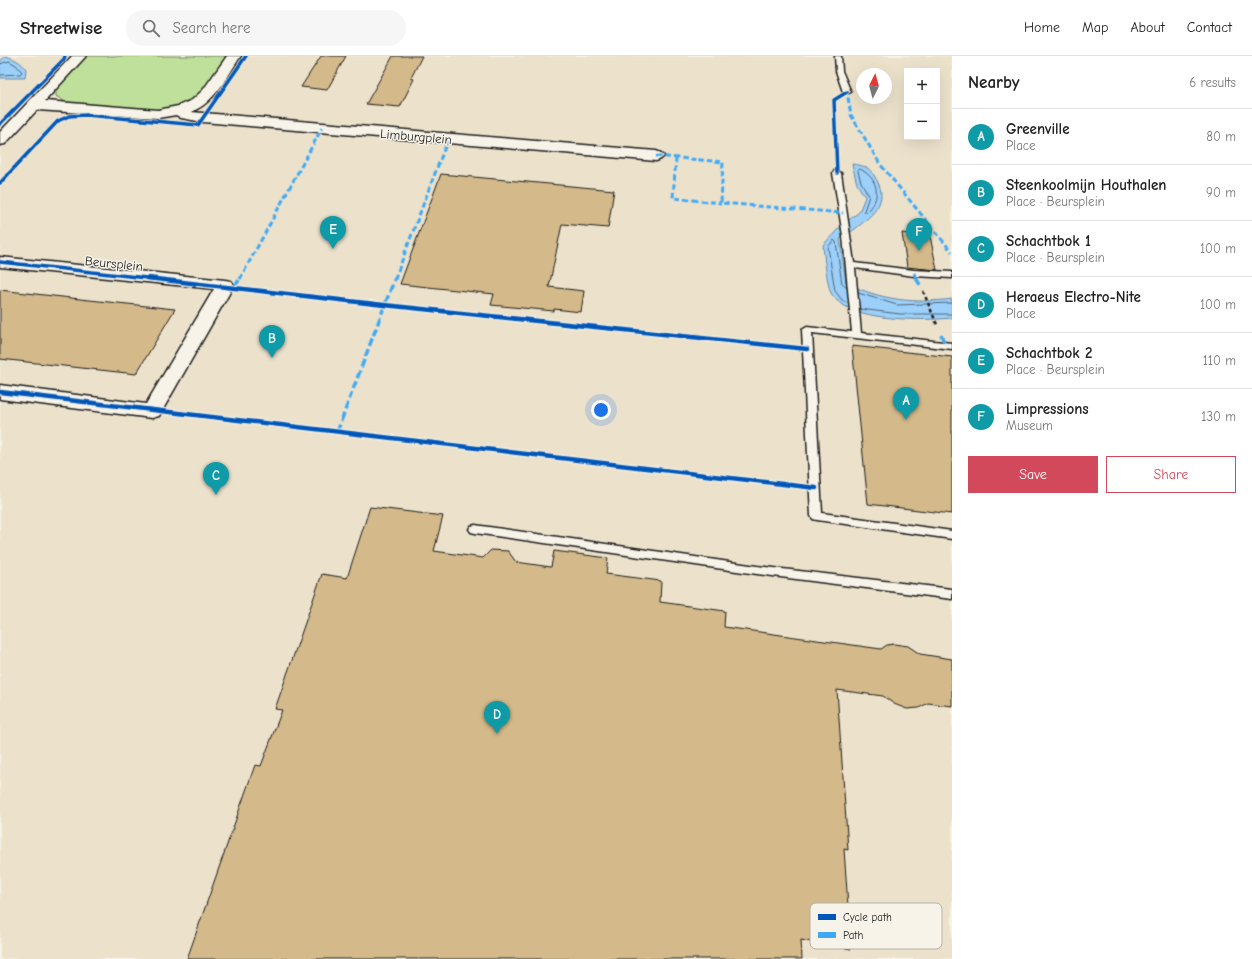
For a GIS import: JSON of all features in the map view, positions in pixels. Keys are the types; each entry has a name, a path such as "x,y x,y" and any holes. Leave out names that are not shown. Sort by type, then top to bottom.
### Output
{"street":[{"path":"0,141 79,56"},
{"path":"34,105 158,114 178,111 196,104 208,93 234,56"},
{"name":"Limburgplein","path":"178,111 203,118 656,156"},
{"name":"Beursplein","path":"0,262 225,286 152,411 0,392"}],"lane":[{"path":"838,56 839,71 847,92"},
{"path":"837,172 847,236 857,335"},
{"path":"850,265 914,273 952,275"},
{"path":"952,346 807,330 817,516 952,534"},
{"path":"475,529 757,570 952,594"}],"path":[{"path":"922,288 938,328"}],"shaded area":[{"path":"0,56 952,56 952,959 0,959"}],"green space":[{"path":"85,56 227,56 202,92 185,104 170,109 136,111 67,103 56,96 56,88"}],"water":[{"path":"6,56 18,61 26,69 25,78 0,78 0,61"},
{"path":"852,164 862,166 871,171 878,182 881,195 878,206 869,217 840,239 846,283 859,289 885,297 911,301 952,299 952,318 886,318 852,310 839,303 831,293 827,277 823,245 840,227 859,212 865,197 857,184"}],"building":[{"path":"321,56 346,56 327,90 301,87"},
{"path":"393,56 422,56 411,78 414,79 400,107 366,104"},
{"path":"441,174 614,190 608,228 562,224 549,287 584,291 581,312 491,305 494,294 400,284"},
{"path":"902,233 930,236 937,270 907,267"},
{"path":"0,290 175,309 136,374 0,359"},
{"path":"852,346 952,357 952,514 868,504"},
{"path":"370,507 443,516 434,551 483,558 491,550 508,551 516,562 551,567 554,551 608,558 606,574 661,581 660,602 725,611 724,627 881,649 887,645 894,644 908,646 920,654 952,659 952,706 928,703 919,708 907,709 894,704 883,696 837,690 848,850 844,849 848,903 810,903 810,942 801,940 802,959 187,959 255,765 261,766 282,710 275,709 322,574 347,578"}],"marked path":[{"path":"845,94 847,92 851,115 880,164 952,252"},
{"path":"235,287 322,128"},
{"path":"337,432 448,139"},
{"path":"656,156 723,162 721,203 843,213"},
{"path":"676,158 673,198 721,203"},
{"path":"914,273 922,288"},
{"path":"941,334 945,345"}],"cycle path":[{"path":"0,124 64,59 65,56"},
{"path":"0,183 58,121 69,116 86,115 198,125 246,56"},
{"path":"837,173 834,100 847,92"},
{"path":"0,262 235,287 384,305 807,349"},
{"path":"0,392 816,488"}],"place":[{"name":"Schachtbok 2","path":"333,249"},
{"name":"Limpressions","path":"919,251"},
{"name":"Steenkoolmijn Houthalen","path":"272,358"},
{"name":"Greenville","path":"906,420"},
{"name":"Schachtbok 1","path":"216,495"},
{"name":"Heraeus Electro-Nite","path":"497,734"}]}
